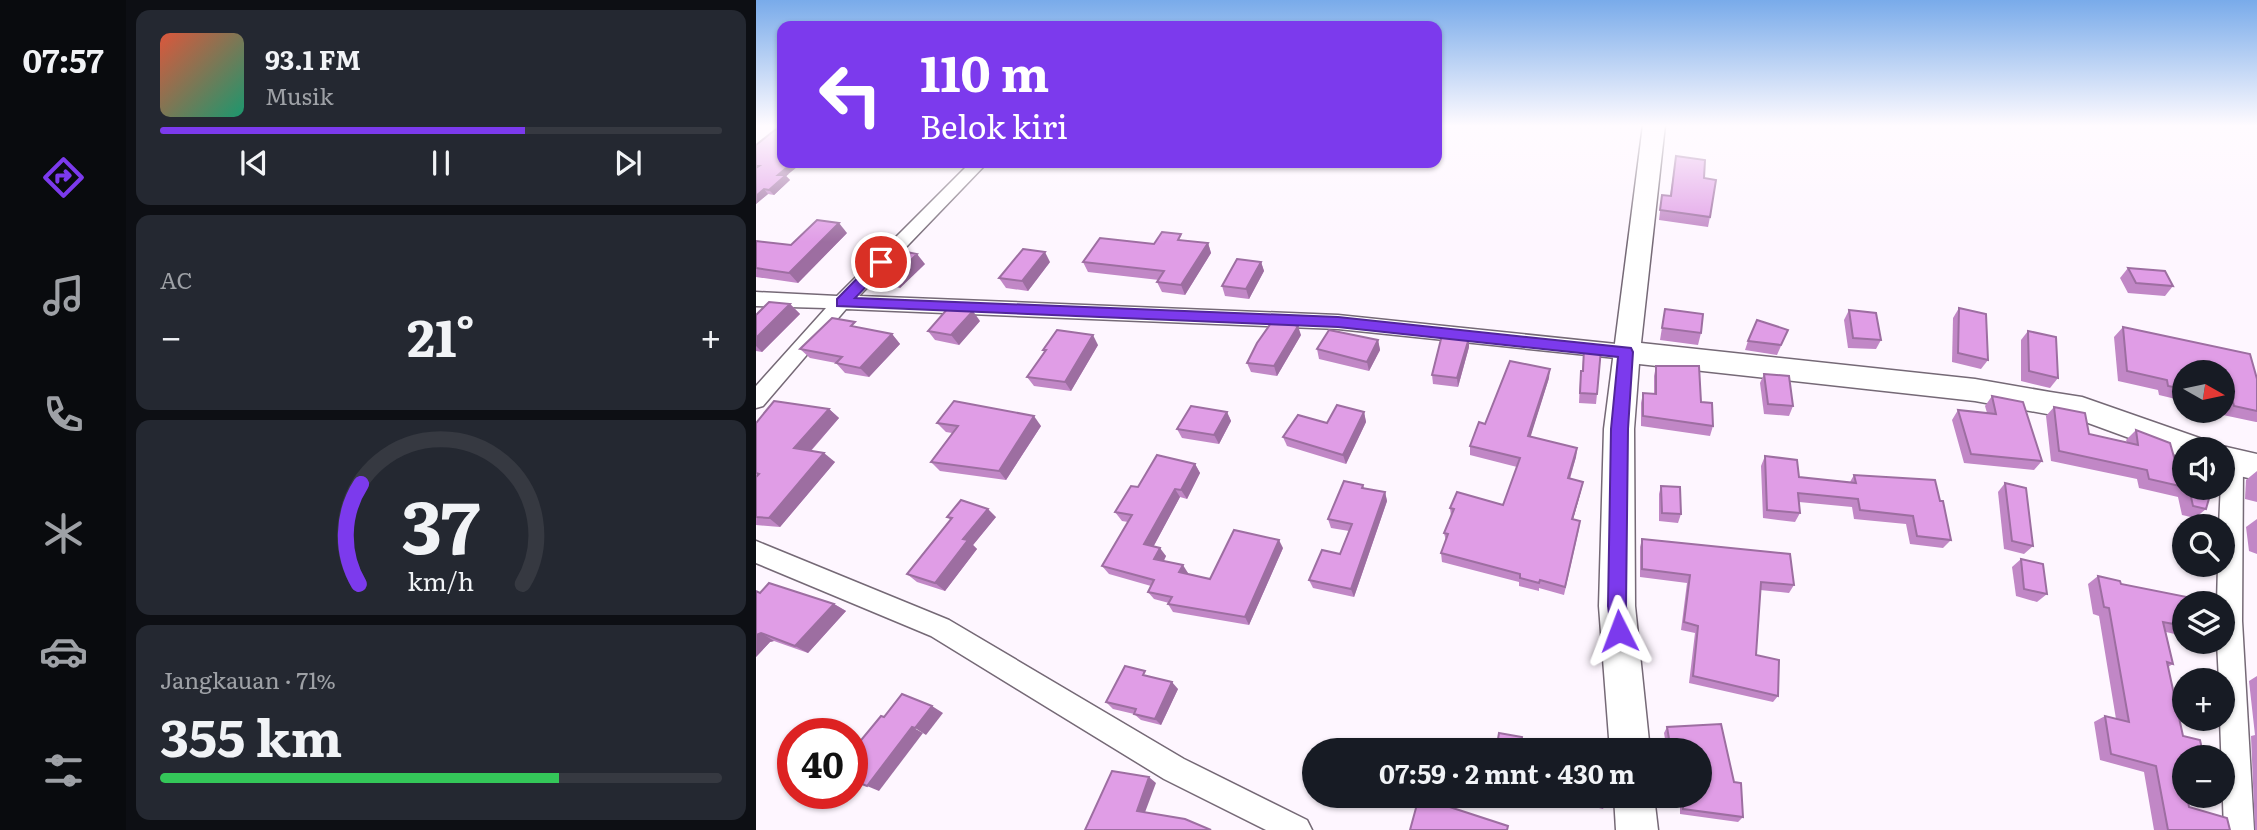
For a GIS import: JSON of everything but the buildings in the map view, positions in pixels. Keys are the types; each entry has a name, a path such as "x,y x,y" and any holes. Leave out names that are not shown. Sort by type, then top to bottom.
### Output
{"street":[{"path":"1629,738 1617,606 1619,429 1648,164"},
{"path":"756,400 842,302 974,168"},
{"path":"756,299 1338,322 1975,390 2050,402 2131,425 2172,441"},
{"path":"2237,463 2229,621 2239,830"},
{"path":"756,552 940,628 1174,769 1297,830"},
{"path":"1635,808 1637,830"}],"route":[{"path":"881,262 842,302 1338,322 1626,352 1619,429 1619,631"}]}
